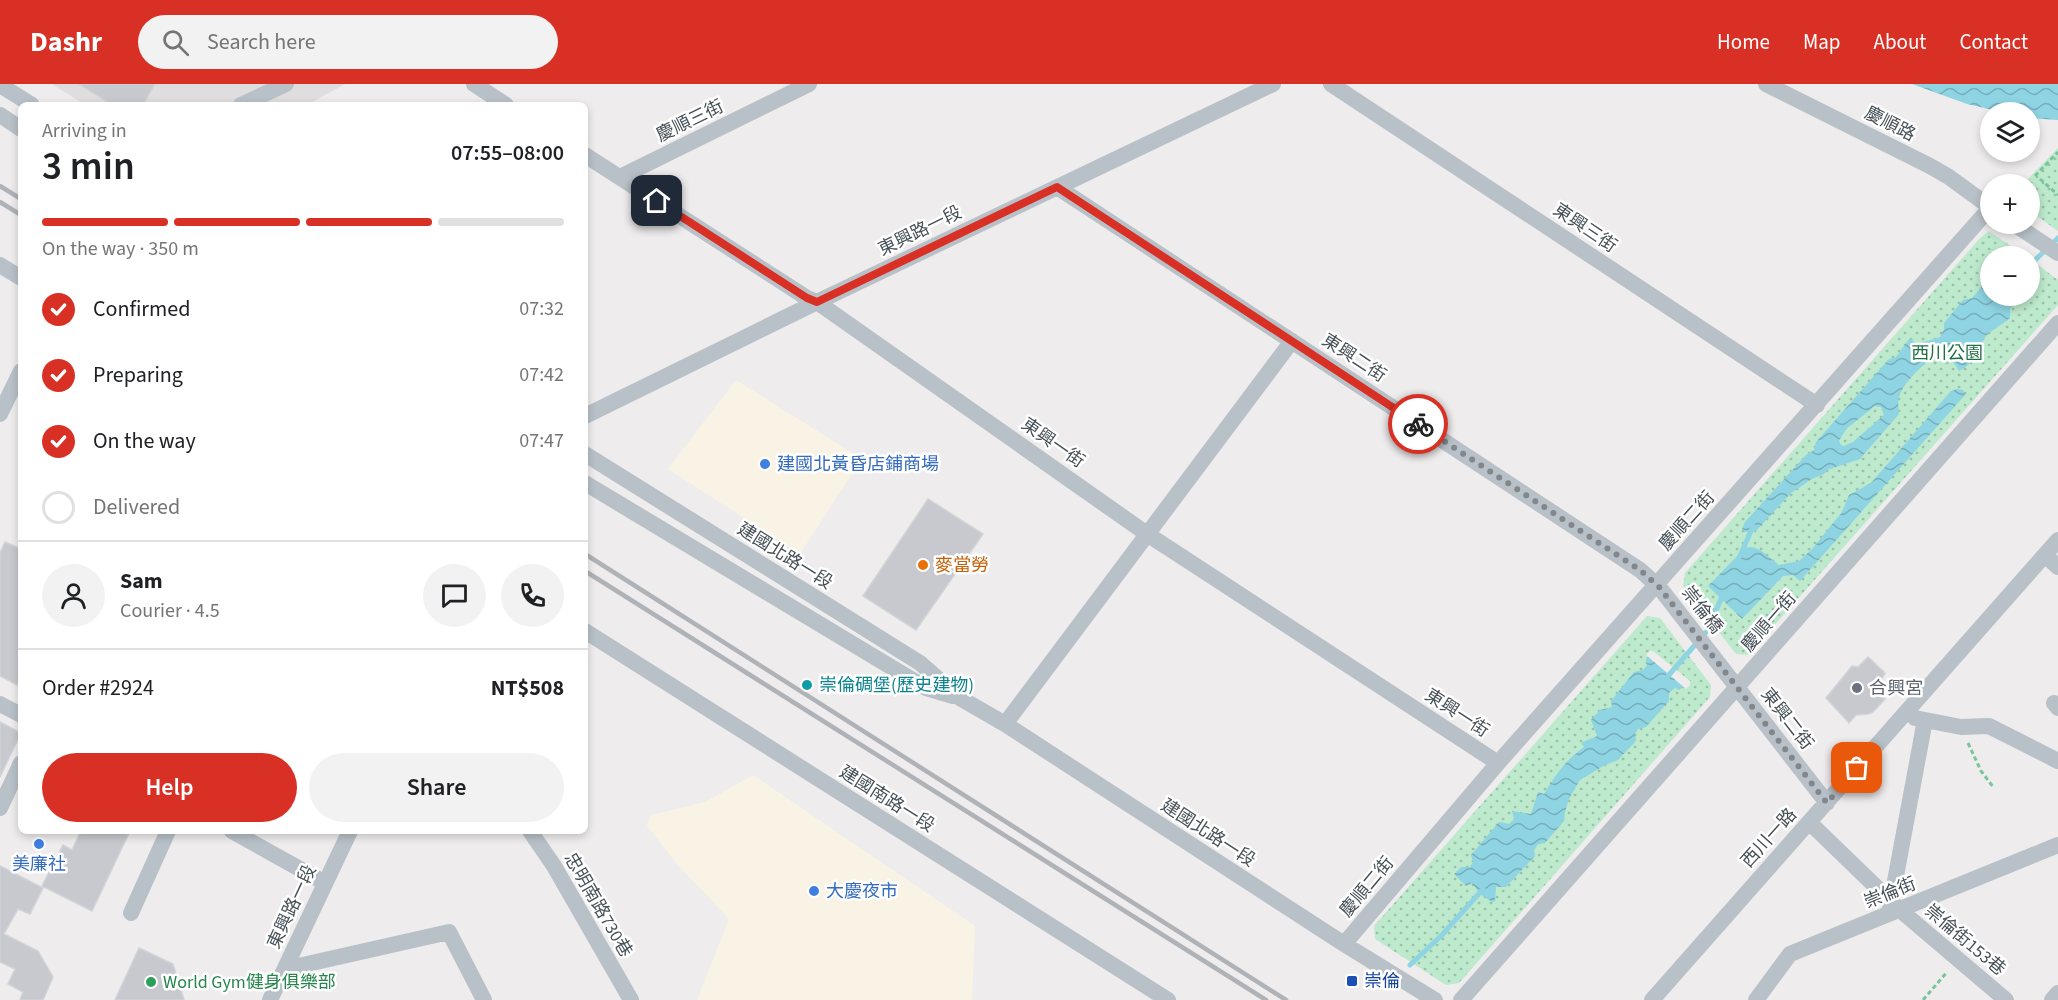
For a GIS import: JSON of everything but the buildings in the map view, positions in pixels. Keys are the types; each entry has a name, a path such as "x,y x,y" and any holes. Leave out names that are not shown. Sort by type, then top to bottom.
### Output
{"street":[{"path":"247,102 286,84"},
{"path":"474,84 502,102"},
{"name":"慶順三街","path":"620,177 809,84"},
{"name":"東興路一段","path":"588,415 817,302 1273,84"},
{"name":"東興三街","path":"1331,84 1817,405"},
{"name":"慶順路","path":"1767,84 1930,166 1980,200"},
{"path":"0,85 27,102"},
{"path":"0,115 18,127"},
{"name":"東興一街","path":"588,157 807,298 817,302 1147,534 1498,764"},
{"name":"東興二街","path":"1057,187 1640,570 1656,585"},
{"name":"慶順二街","path":"1344,944 1498,764 1980,219"},
{"path":"2029,234 2058,253"},
{"path":"0,265 18,276"},
{"name":"慶順一街","path":"1461,1000 2058,323"},
{"path":"1005,724 1293,341"},
{"path":"0,414 18,376"},
{"name":"建國北路一段","path":"588,456 920,663 960,698 1005,724 1344,944 1435,1000"},
{"name":"建國北路一段","path":"588,485 926,688 960,698"},
{"name":"西川一路","path":"1652,1000 2058,540"},
{"path":"2045,555 2058,567"},
{"name":"崇倫橋","path":"1656,585 1738,688"},
{"name":"建國南路一段","path":"588,633 1168,1000"},
{"name":"東興二街","path":"1738,688 1827,803"},
{"path":"0,704 18,713"},
{"path":"1903,716 1961,727 1989,726 2058,761"},
{"path":"1893,909 1925,720"},
{"path":"0,808 18,769"},
{"name":"崇倫街153巷","path":"1809,822 1893,909 1958,959 2006,1000"},
{"path":"131,913 167,834"},
{"path":"237,834 325,883"},
{"name":"東興路一段","path":"270,1000 349,834"},
{"name":"忠明南路730巷","path":"532,834 554,866 631,1000"},
{"name":"崇倫街","path":"1756,1000 1790,954 1893,909 2058,845"},
{"path":"285,969 449,932 484,1000"},
{"path":"2052,1000 2058,993"}],"path":[{"path":"2037,174 2058,152"},
{"path":"2040,178 2058,195"},
{"path":"1961,727 1982,771 1994,788"},
{"path":"1923,1000 1958,959"}],"shaded area":[{"path":"52,84 345,84 312,102 80,102"},
{"name":"建國北黃昏店鋪商場","path":"736,380 862,459 800,554 668,469"},
{"name":"大慶夜市","path":"753,775 975,926 972,1000 697,1000 729,919 677,864 647,826 651,815 705,802"}],"green space":[{"path":"2058,148 2058,231 2040,218 2040,174 2033,174"},
{"name":"西川公園","path":"1985,234 1993,234 2011,246 1980,246 1980,306 2040,306 2040,266 2058,280 2058,305 1748,655 1736,654 1683,586 1685,573"},
{"path":"1647,616 1660,618 1711,685 1710,697 1459,983 1446,985 1375,939 1374,926"}],"water":[{"path":"1912,84 2058,84 2058,120 2040,119 2040,102 1980,102 1980,107"},
{"path":"1980,289 1980,306 2012,306 2010,318 1987,335 1976,358 1959,371 1952,360 1946,356 1934,358 1928,362 1915,373 1902,390 1898,405 1899,414 1860,459 1827,470 1824,474 1812,479 1791,493 1756,531 1745,532 1742,529 1745,522 1806,455 1814,450 1816,442 1889,359 1895,358 1910,338 1917,344 1940,337 1944,323 1963,300 1972,298","holes":["1875,406 1881,407 1884,415 1853,442 1841,445 1839,441 1846,429"]},
{"path":"1963,390 1965,395 1800,581 1793,575 1783,576 1742,619 1708,586 1745,548 1758,549 1779,565 1799,561 1812,549 1842,512 1849,495 1871,483 1951,391"},
{"path":"1652,653 1688,683 1679,690 1675,688 1669,693 1669,701 1646,727 1638,729 1635,734 1636,741 1618,760 1580,780 1569,799 1564,821 1545,843 1538,844 1534,850 1535,856 1506,887 1496,887 1495,901 1492,902 1480,894 1472,883 1466,886 1454,874 1461,867 1470,867 1473,862 1471,855 1499,822 1509,824 1514,819 1512,811 1531,814 1538,792 1544,794 1561,768 1584,747 1581,743 1597,736 1591,720 1600,710 1612,707 1611,701 1634,672 1643,670 1647,665 1646,658"}],"pier":[{"path":"1650,651 1690,681 1690,685 1686,689 1646,655"}],"waterway":[{"path":"2040,255 2058,238"},
{"path":"1740,556 1753,526"},
{"path":"1668,676 1707,631 1724,592"},
{"path":"1410,965 1442,935 1483,889"}],"railway":[{"path":"0,186 18,197"},
{"path":"0,202 18,213"},
{"path":"588,556 1286,1000"},
{"path":"588,573 1266,1000"}],"way so far":[{"path":"1418,424 1640,570 1659,587 1827,803 1857,768"}],"place":[{"name":"建國北黃昏店鋪商場","path":"765,464"},
{"name":"麥當勞","path":"923,565"},
{"name":"崇倫碉堡(歷史建物)","path":"807,685"},
{"name":"合興宮","path":"1857,688"},
{"name":"美廉社","path":"39,844"},
{"name":"大慶夜市","path":"814,891"},
{"name":"崇倫","path":"1352,981"},
{"name":"World Gym健身俱樂部","path":"151,982"}],"route":[{"path":"657,201 807,298 817,302 1057,187 1418,424"}]}
